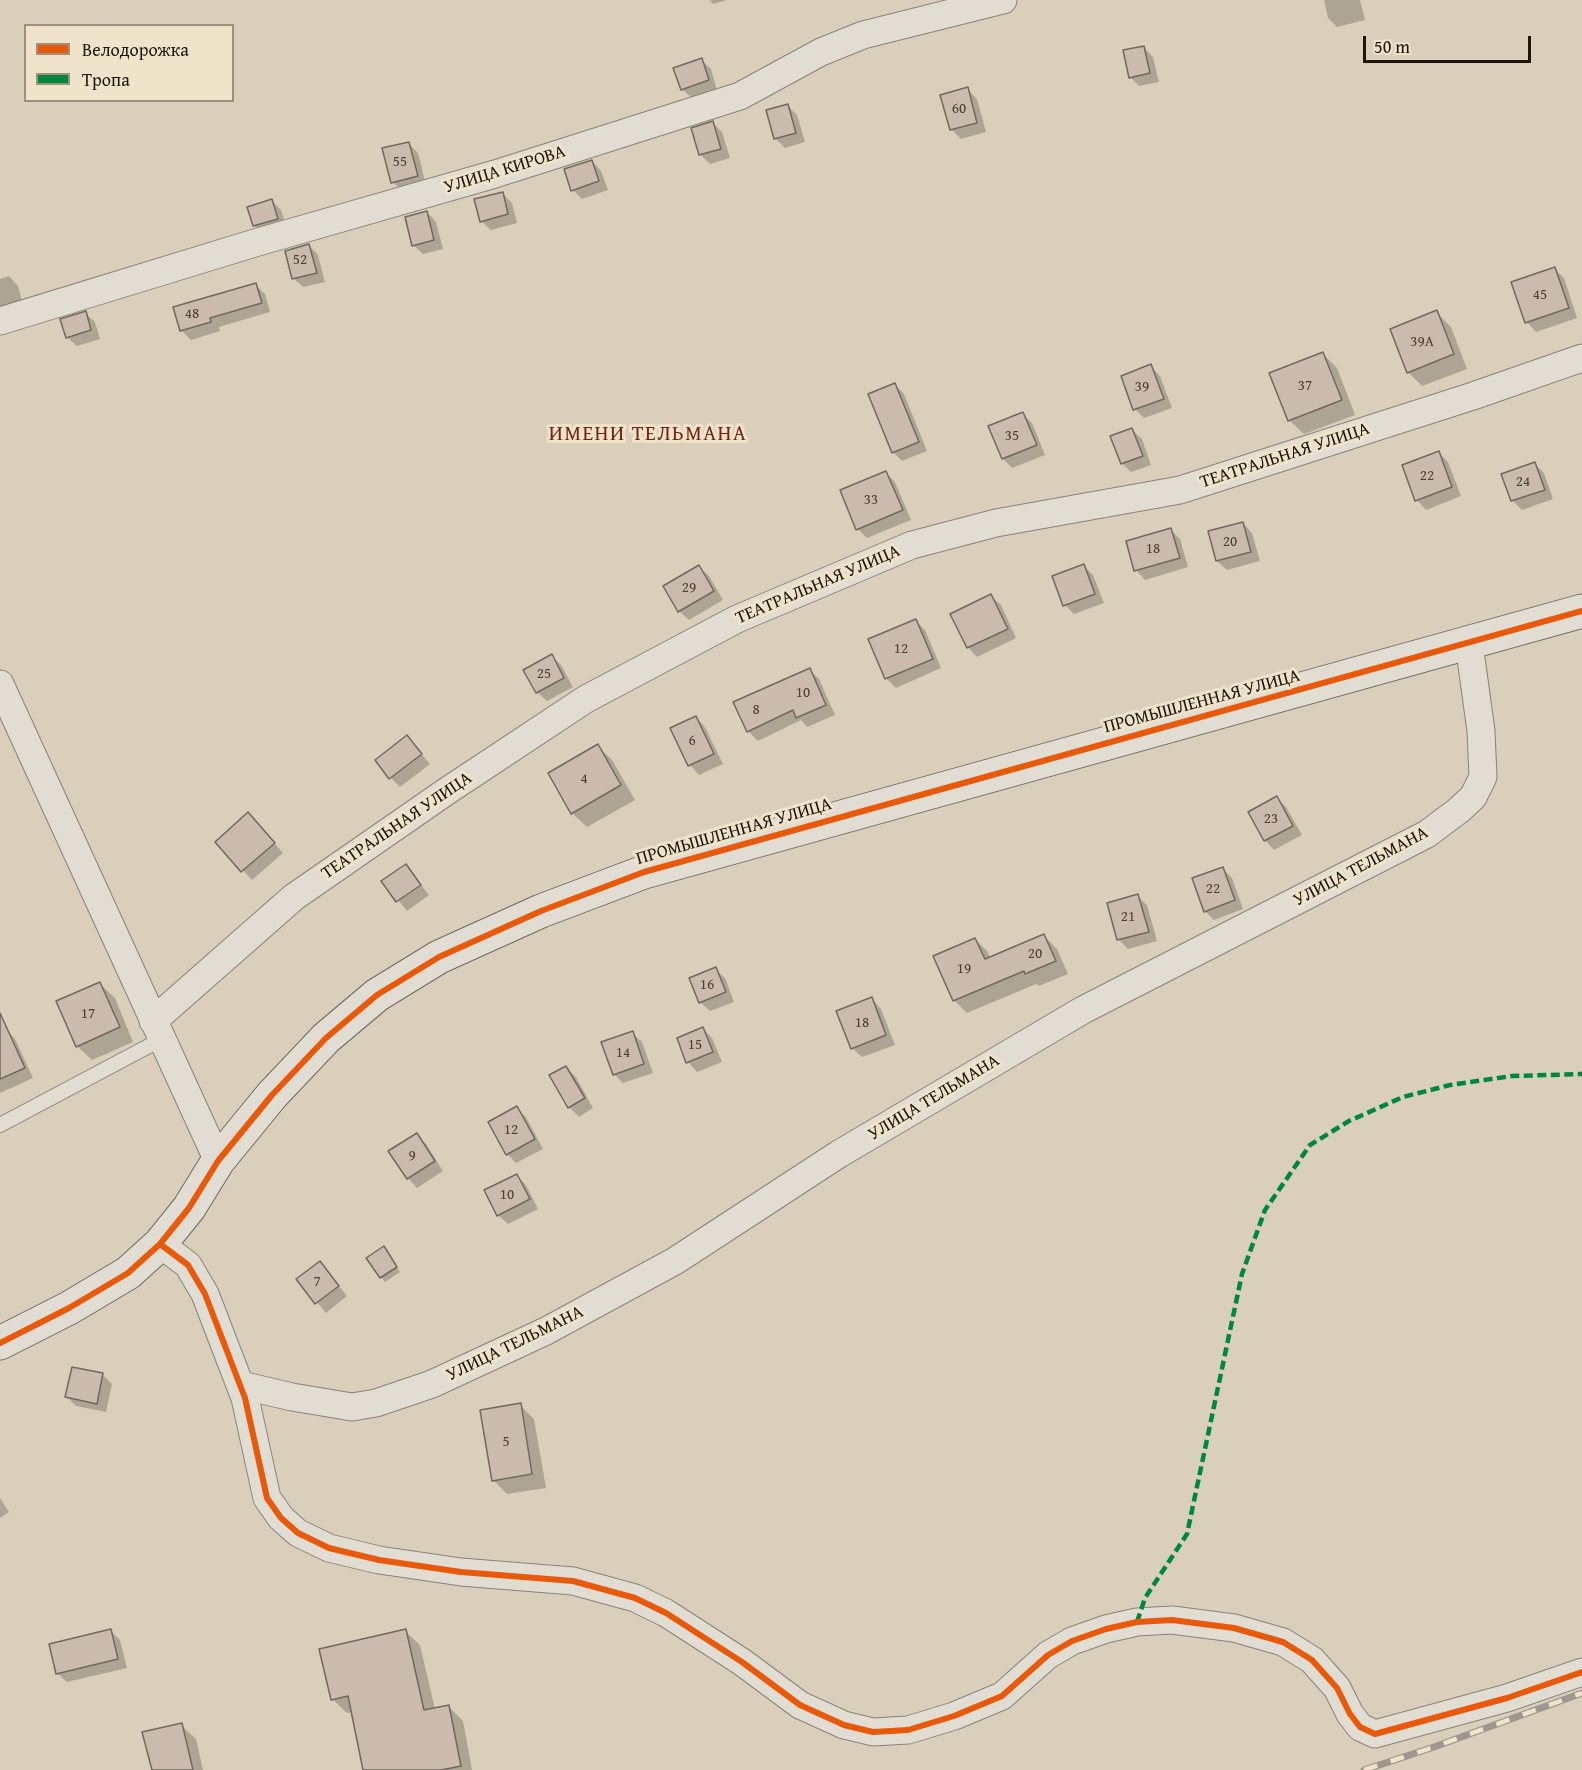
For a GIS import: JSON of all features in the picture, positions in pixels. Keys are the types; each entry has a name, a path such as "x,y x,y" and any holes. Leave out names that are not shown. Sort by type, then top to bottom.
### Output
{"street":[{"name":"УЛИЦА КИРОВА","path":"0,321 258,242 495,174 740,96 821,52 863,35 1003,0"},
{"name":"ТЕАТРАЛЬНАЯ УЛИЦА","path":"157,1030 294,897 447,791 586,699 737,619 912,545 996,523 1180,490 1473,396 1582,358"},
{"name":"ПРОМЫШЛЕННАЯ УЛИЦА","path":"0,1342 69,1308 128,1274 160,1244 189,1208 218,1161 272,1095 326,1038 376,995 439,957 541,911 644,872 1582,611"},
{"name":"УЛИЦА ТЕЛЬМАНА","path":"241,1385 292,1397 352,1407 376,1404 442,1379 546,1330 675,1261 839,1154 1083,1010 1427,834 1473,797 1483,777 1481,731 1469,644"},
{"path":"0,684 218,1161"},
{"path":"160,1244 188,1265 204,1294 241,1385 267,1498 281,1518 298,1533 329,1548 379,1560 461,1572 573,1581 635,1598 666,1613 733,1656 800,1705 844,1725 873,1732 908,1730 954,1716 1002,1696 1048,1655 1072,1641 1106,1629 1137,1622 1172,1620 1234,1628 1283,1642 1312,1660 1337,1688 1350,1714 1360,1727 1376,1734 1507,1698 1582,1672"}],"lane":[{"path":"0,1125 157,1030"}],"building":[{"path":"1144,46 1150,73 1129,78 1123,50"},
{"path":"702,58 709,80 681,90 673,68"},
{"path":"968,87 977,123 950,130 940,95"},
{"path":"788,104 796,133 774,139 766,110"},
{"path":"713,121 721,149 699,155 691,128"},
{"path":"409,142 418,176 391,183 382,148"},
{"path":"592,160 599,181 571,191 564,169"},
{"path":"503,192 508,214 480,222 474,199"},
{"path":"272,199 278,219 253,226 247,207"},
{"path":"427,211 434,240 412,246 405,217"},
{"path":"309,244 317,273 292,279 285,251"},
{"path":"1555,267 1569,308 1525,323 1511,282"},
{"path":"256,283 262,303 210,318 211,322 180,331 173,307"},
{"path":"1437,310 1454,354 1407,373 1390,329"},
{"path":"86,311 91,330 66,338 60,319"},
{"path":"1323,352 1342,400 1288,421 1269,373"},
{"path":"1151,364 1164,399 1133,410 1121,376"},
{"path":"895,383 919,442 892,453 868,394"},
{"path":"1023,412 1037,445 1002,459 988,426"},
{"path":"1132,428 1143,456 1121,464 1110,436"},
{"path":"1439,451 1452,487 1415,501 1402,465"},
{"path":"1535,462 1545,490 1511,501 1501,474"},
{"path":"886,471 903,510 856,530 840,490"},
{"path":"1243,522 1251,552 1216,561 1208,531"},
{"path":"1171,528 1180,558 1134,571 1126,541"},
{"path":"1084,564 1095,594 1063,606 1052,576"},
{"path":"699,565 714,591 678,612 663,586"},
{"path":"991,594 1008,629 967,648 950,614"},
{"path":"916,619 933,659 885,679 868,639"},
{"path":"552,654 564,678 536,693 523,670"},
{"path":"810,668 826,705 796,718 793,710 747,732 733,702"},
{"path":"696,716 714,754 688,766 670,728"},
{"path":"407,735 422,754 389,779 375,760"},
{"path":"598,744 621,785 571,814 548,773"},
{"path":"1277,796 1293,826 1264,841 1248,812"},
{"path":"248,812 275,843 241,872 215,842"},
{"path":"406,864 421,885 396,902 381,881"},
{"path":"1223,867 1235,900 1204,912 1192,878"},
{"path":"1138,894 1149,932 1117,940 1107,903"},
{"path":"1044,934 1056,961 1025,974 1024,971 953,1001 933,956 975,938 985,959"},
{"path":"716,967 726,992 699,1003 689,978"},
{"path":"100,982 120,1027 76,1047 56,1001"},
{"path":"872,997 886,1035 851,1049 836,1011"},
{"path":"0,1013 25,1068 0,1079"},
{"path":"703,1027 713,1052 686,1063 677,1038"},
{"path":"633,1031 644,1064 613,1075 601,1042"},
{"path":"566,1066 585,1098 568,1108 549,1075"},
{"path":"517,1106 535,1139 506,1155 488,1122"},
{"path":"417,1133 435,1161 407,1179 388,1151"},
{"path":"517,1174 530,1199 497,1216 484,1190"},
{"path":"384,1246 397,1267 380,1278 366,1258"},
{"path":"320,1261 339,1286 315,1304 296,1279"},
{"path":"72,1367 103,1373 97,1404 65,1397"},
{"path":"521,1403 532,1474 492,1481 480,1410"},
{"path":"111,1629 118,1659 56,1674 49,1644"},
{"path":"406,1629 424,1710 449,1705 461,1766 441,1770 363,1770 348,1696 331,1700 319,1649"},
{"path":"182,1723 193,1770 152,1770 142,1732"}],"railway":[{"path":"1364,1770 1582,1693"}],"marked path":[{"path":"1137,1622 1145,1598 1187,1534 1242,1274 1265,1210 1310,1145 1349,1121 1403,1097 1450,1085 1512,1076 1582,1074"}],"cycle path":[{"path":"0,1343 69,1308 128,1273 160,1244 189,1208 218,1161 272,1095 326,1038 377,995 439,957 541,911 644,872 1582,611"},
{"path":"160,1244 188,1265 205,1294 245,1398 267,1498 281,1518 298,1533 329,1548 379,1560 461,1572 573,1581 635,1598 666,1613 742,1662 800,1705 844,1725 873,1732 908,1730 954,1716 1002,1696 1048,1655 1072,1641 1106,1629 1137,1622 1172,1620 1234,1628 1283,1642 1312,1660 1337,1688 1350,1714 1360,1727 1375,1734 1507,1698 1582,1672"}],"district":[{"name":"ИМЕНИ ТЕЛЬМАНА","path":"648,435"}]}
